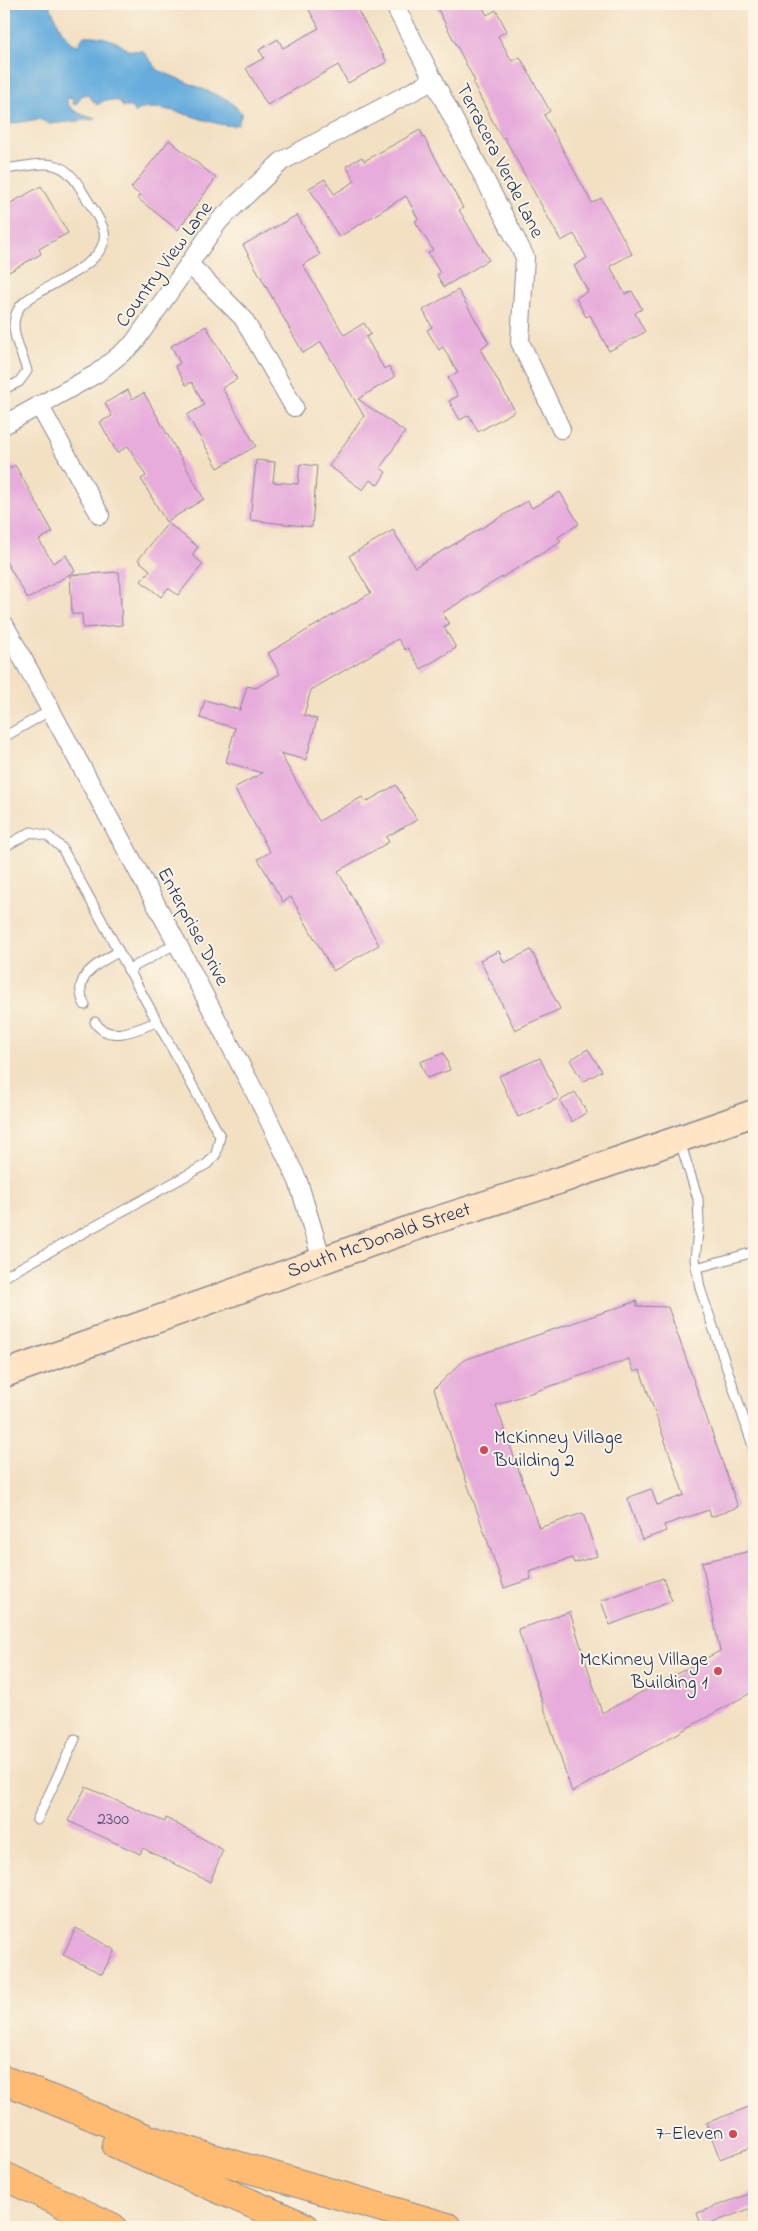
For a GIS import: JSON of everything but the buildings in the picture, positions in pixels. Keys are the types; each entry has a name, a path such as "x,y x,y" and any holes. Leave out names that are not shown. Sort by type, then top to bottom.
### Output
{"highway":[{"path":"4,2080 109,2124 175,2148 447,2227"},
{"path":"4,2093 305,2227"},
{"path":"4,2176 112,2227"}],"main road":[{"name":"South McDonald Street","path":"4,1374 322,1260 754,1113"}],"street":[{"name":"Terracera Verde Lane","path":"394,4 525,257 520,342 561,429"},
{"name":"Country View Lane","path":"4,425 96,374 133,344 219,221 282,161 434,80"},
{"path":"189,264 243,318 294,408"},
{"path":"39,405 100,515"},
{"name":"Enterprise Drive","path":"4,624 177,944 264,1110 298,1181 322,1260"}],"lane":[{"path":"4,169 52,164 62,166 78,183 103,229 104,241 99,253 88,263 31,297 19,308 13,322 14,338 23,355 26,371 19,382 4,390"},
{"path":"4,737 51,710"},
{"path":"4,847 31,832 48,836 62,848 220,1136 216,1154 201,1168 4,1277"},
{"path":"128,970 177,944"},
{"path":"85,1005 81,986 85,974 94,966 118,952"},
{"path":"95,1022 98,1028 109,1033 122,1033 156,1022"},
{"path":"679,1140 698,1200 696,1268 704,1303 754,1449"},
{"path":"696,1268 754,1252"},
{"path":"37,1820 75,1739"}],"water":[{"path":"4,4 49,4 62,31 71,43 78,45 84,36 95,36 113,40 127,50 143,51 158,70 228,100 242,113 238,124 219,124 159,108 146,108 135,112 131,107 123,107 119,101 105,100 97,105 87,94 81,96 77,103 73,104 72,97 66,100 75,111 96,119 50,124 39,119 4,125"}],"place":[{"name":"McKinney Village Building 2","path":"484,1450"},
{"name":"McKinney Village Building 1","path":"718,1671"},
{"name":"7-Eleven","path":"733,2134"}]}
